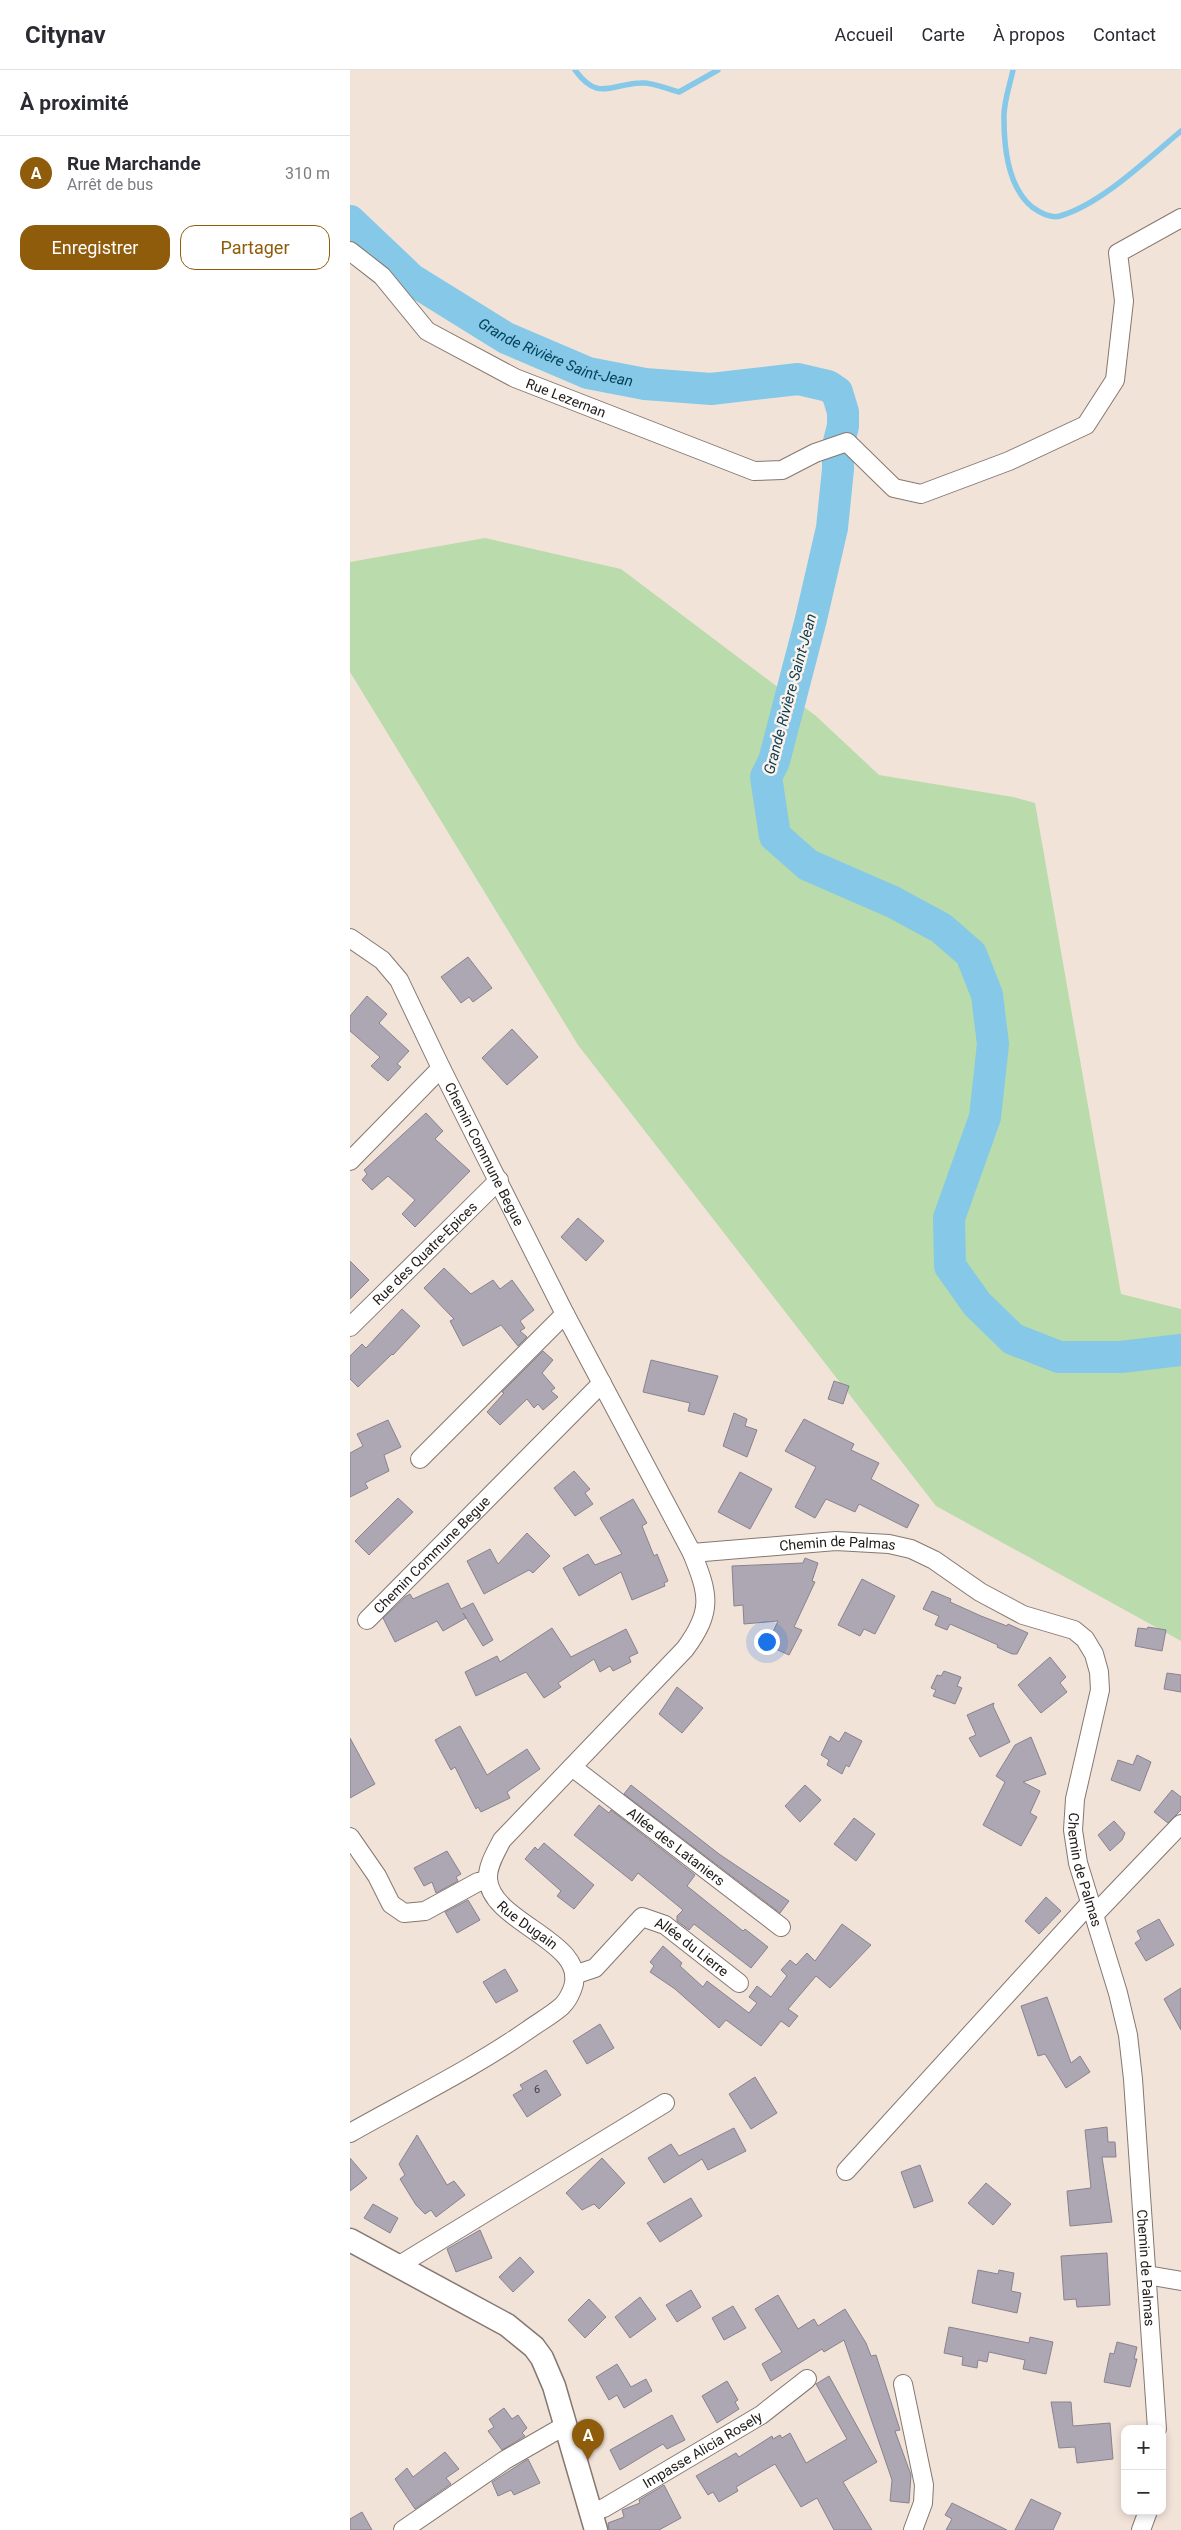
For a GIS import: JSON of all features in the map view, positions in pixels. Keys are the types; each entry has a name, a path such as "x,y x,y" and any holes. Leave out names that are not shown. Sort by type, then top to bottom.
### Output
{"main road":[{"path":"350,2240 507,2325 527,2340 542,2358 566,2425 593,2521"}],"street":[{"name":"Rue Lezernan","path":"350,251 382,276 427,331 515,378 754,471 782,470 815,453 847,442 894,488 921,494 1009,461 1086,425 1115,380 1124,301 1118,253 1181,218"},
{"name":"Chemin Commune Begue","path":"350,938 382,960 400,980 441,1068 565,1314 692,1553"},
{"path":"350,1161 441,1068"},
{"name":"Rue des Quatre-Epices","path":"350,1327 498,1180"},
{"path":"420,1459 565,1314"},
{"name":"Chemin Commune Begue","path":"367,1620 602,1383"},
{"name":"Chemin de Palmas","path":"692,1553 836,1541 889,1544 911,1549 934,1560 980,1592 1023,1615 1074,1630 1085,1640 1094,1654 1099,1672 1100,1690 1075,1799 1073,1830 1078,1863 1118,1993 1128,2035 1157,2425"},
{"path":"350,1837 377,1876 391,1904 404,1913 425,1911 478,1882 488,1880 492,1859 502,1840 685,1649 699,1630 706,1607 704,1583 692,1553"},
{"name":"Allée des Lataniers","path":"572,1767 781,1927"},
{"path":"846,2171 1092,1909 1181,1824"},
{"name":"Rue Dugain","path":"488,1880 506,1910 564,1952 573,1965 574,1974"},
{"name":"Allée du Lierre","path":"574,1974 595,1968 642,1917 665,1925 739,1983"},
{"path":"350,2133 501,2048 564,2005 574,1985 574,1974"},
{"path":"398,2266 665,2103"},
{"path":"1146,2275 1181,2281"},
{"name":"Impasse Alicia Rosely","path":"593,2521 604,2508 761,2415 808,2379"},
{"path":"903,2384 924,2485 922,2503 913,2530"},
{"path":"403,2530 505,2460 566,2425"},
{"path":"1141,2530 1147,2515"}],"green space":[{"path":"485,538 621,569 816,716 879,775 1013,797 1035,803 1121,1294 1181,1309 1181,1641 936,1506 578,1045 350,672 350,562"}],"building":[{"path":"468,957 492,988 473,1002 469,997 461,1003 441,977"},
{"path":"367,996 387,1014 379,1023 409,1051 397,1064 401,1067 388,1081 371,1066 380,1057 350,1031 350,1016"},
{"path":"512,1029 538,1057 507,1085 482,1058"},
{"path":"426,1113 443,1131 435,1139 470,1171 415,1227 402,1214 415,1200 388,1176 372,1190 362,1180 367,1174 364,1170"},
{"path":"578,1218 604,1241 586,1261 561,1237"},
{"path":"350,1261 369,1280 350,1299"},
{"path":"444,1268 471,1294 493,1280 500,1289 512,1280 534,1310 520,1321 525,1328 520,1331 527,1337 518,1346 501,1325 463,1346 450,1321 454,1319 424,1288"},
{"path":"402,1309 420,1326 393,1355 358,1387 350,1379 350,1356 362,1344 366,1348"},
{"path":"543,1351 553,1360 542,1373 555,1388 551,1391 558,1397 543,1410 538,1404 534,1408 527,1399 500,1425 487,1412 504,1393 502,1392"},
{"path":"651,1360 718,1376 704,1415 688,1411 690,1403 643,1392"},
{"path":"834,1381 849,1386 843,1404 828,1399"},
{"path":"734,1413 747,1419 745,1426 757,1430 747,1457 723,1446"},
{"path":"804,1419 854,1444 851,1450 879,1463 871,1479 919,1505 907,1528 859,1504 855,1512 826,1499 815,1518 795,1507 816,1467 785,1451"},
{"path":"388,1420 401,1447 384,1455 389,1471 365,1483 368,1488 350,1497 350,1453 363,1446 357,1434"},
{"path":"574,1471 590,1489 585,1493 593,1504 575,1516 554,1488"},
{"path":"740,1472 772,1489 750,1529 718,1512"},
{"path":"398,1498 413,1512 369,1555 355,1541"},
{"path":"633,1499 647,1523 642,1526 654,1556 657,1554 668,1581 664,1583 665,1586 632,1600 621,1572 579,1596 563,1568 588,1554 595,1565 622,1554 600,1518"},
{"path":"527,1533 550,1556 533,1573 529,1570 484,1594 467,1561 490,1549 498,1564"},
{"path":"805,1558 818,1563 812,1581 815,1582 794,1627 802,1630 789,1655 767,1645 778,1621 744,1624 743,1605 734,1606 732,1566 803,1563"},
{"path":"862,1579 895,1596 875,1634 864,1629 860,1636 838,1625"},
{"path":"448,1583 461,1609 473,1603 493,1640 483,1646 463,1613 466,1618 443,1631 437,1621 395,1642 383,1618 410,1594 413,1599"},
{"path":"932,1591 951,1599 950,1602 981,1616 1007,1626 1008,1624 1028,1633 1017,1654 1012,1654 997,1647 998,1645 950,1624 947,1630 935,1625 939,1616 923,1609"},
{"path":"1148,1627 1166,1630 1162,1651 1135,1646 1138,1628 1147,1629"},
{"path":"552,1628 571,1657 626,1629 638,1653 629,1657 631,1662 613,1671 610,1666 600,1672 594,1659 558,1683 561,1687 544,1698 526,1672 476,1696 465,1672 497,1656 500,1662"},
{"path":"1050,1657 1066,1677 1060,1683 1067,1692 1041,1713 1018,1685"},
{"path":"944,1671 961,1677 957,1686 962,1688 955,1704 933,1696 936,1690 931,1688 937,1675 941,1676"},
{"path":"1167,1673 1181,1675 1181,1692 1164,1689"},
{"path":"677,1687 703,1708 682,1733 659,1714"},
{"path":"994,1703 993,1706 1010,1742 980,1757 969,1738 976,1735 967,1715"},
{"path":"460,1726 487,1775 527,1749 540,1769 507,1792 510,1798 481,1812 478,1807 476,1809 455,1767 451,1770 435,1740"},
{"path":"845,1732 862,1741 849,1767 846,1765 842,1774 827,1765 829,1760 821,1755 830,1736 839,1742"},
{"path":"1031,1737 1046,1774 1023,1782 1040,1791 1030,1813 1037,1817 1021,1846 983,1825 1005,1782 996,1776 1015,1745"},
{"path":"350,1738 375,1784 350,1798"},
{"path":"1137,1755 1151,1762 1140,1791 1111,1780 1118,1760 1133,1765"},
{"path":"631,1785 719,1854 789,1901 780,1913 624,1794"},
{"path":"805,1785 821,1800 800,1822 785,1806"},
{"path":"1172,1790 1181,1797 1181,1810 1168,1823 1154,1812"},
{"path":"599,1805 609,1813 611,1810 695,1875 687,1886 743,1931 745,1929 768,1947 751,1968 694,1924 689,1930 677,1921 677,1916 683,1910 638,1873 632,1881 574,1835"},
{"path":"854,1818 875,1834 856,1861 834,1844"},
{"path":"1114,1821 1125,1833 1122,1840 1110,1851 1098,1835"},
{"path":"544,1843 594,1885 574,1909 557,1896 561,1891 525,1859 535,1847 538,1850"},
{"path":"447,1851 461,1874 456,1877 458,1881 436,1893 432,1882 424,1886 414,1868"},
{"path":"1046,1897 1061,1911 1039,1934 1025,1921"},
{"path":"468,1900 480,1920 457,1933 445,1912"},
{"path":"1159,1919 1174,1945 1146,1961 1135,1943 1141,1939 1137,1931"},
{"path":"842,1924 871,1945 830,1988 816,1976 788,2009 798,2016 789,2027 781,2021 761,2046 726,2020 719,2028 675,1989 650,1972 654,1966 650,1962 663,1946 682,1963 680,1966 703,1987 707,1981 749,2013 757,2003 749,1997 757,1986 771,1997 787,1976 781,1970 790,1960 796,1965 807,1953 815,1961"},
{"path":"505,1969 518,1991 496,2003 483,1982"},
{"path":"1181,1988 1181,2030 1164,1999"},
{"path":"1047,1997 1071,2063 1080,2056 1090,2072 1066,2088 1045,2054 1038,2056 1021,2006"},
{"path":"600,2024 614,2048 587,2064 573,2041"},
{"path":"546,2070 561,2095 527,2117 513,2095 523,2089 520,2085"},
{"path":"755,2077 777,2113 751,2129 729,2094"},
{"path":"1107,2127 1108,2142 1115,2142 1116,2157 1102,2157 1112,2222 1070,2226 1067,2191 1091,2188 1085,2130"},
{"path":"734,2128 746,2151 708,2170 702,2159 664,2183 648,2158 671,2144 679,2156"},
{"path":"417,2135 447,2185 454,2181 465,2195 436,2217 431,2210 425,2214 416,2205 400,2179 405,2175 399,2164"},
{"path":"350,2158 367,2178 350,2191"},
{"path":"602,2158 625,2183 599,2209 594,2204 582,2210 566,2193"},
{"path":"920,2165 933,2201 914,2208 901,2172"},
{"path":"986,2183 1011,2204 993,2225 968,2203"},
{"path":"691,2198 702,2216 660,2242 647,2223"},
{"path":"373,2204 398,2218 390,2233 364,2218"},
{"path":"480,2230 492,2258 456,2272 447,2249"},
{"path":"1107,2253 1110,2305 1077,2307 1076,2299 1064,2300 1061,2256"},
{"path":"520,2257 534,2272 513,2292 499,2277"},
{"path":"978,2270 998,2274 999,2270 1014,2273 1011,2291 1021,2293 1017,2313 972,2303"},
{"path":"691,2290 701,2307 677,2322 666,2305"},
{"path":"778,2295 798,2329 814,2319 818,2326 845,2309 866,2343 871,2356 876,2355 900,2430 895,2431 911,2475 909,2503 890,2501 892,2480 844,2340 824,2352 822,2349 771,2381 762,2364 782,2352 755,2309"},
{"path":"640,2297 656,2319 630,2338 615,2317"},
{"path":"589,2299 606,2317 585,2338 568,2320"},
{"path":"733,2306 746,2328 724,2340 712,2318"},
{"path":"949,2327 1029,2343 1030,2337 1053,2342 1046,2374 1023,2369 1025,2360 989,2352 987,2362 978,2360 977,2368 962,2365 963,2357 944,2353"},
{"path":"1117,2342 1137,2347 1134,2359 1137,2359 1130,2387 1104,2382 1110,2353 1114,2354"},
{"path":"617,2364 631,2387 646,2379 652,2391 624,2408 617,2395 609,2400 596,2377"},
{"path":"829,2376 877,2462 843,2482 872,2530 834,2530 817,2498 801,2507 775,2464 736,2487 738,2491 719,2502 713,2492 708,2495 696,2476 736,2453 739,2457 772,2436 773,2439 780,2435 782,2438 790,2433 806,2463 847,2439 816,2384"},
{"path":"727,2381 738,2400 735,2402 739,2409 717,2423 702,2396"},
{"path":"1051,2402 1071,2402 1073,2426 1110,2423 1113,2459 1077,2463 1075,2447 1059,2448"},
{"path":"504,2408 512,2419 518,2415 527,2428 522,2433 525,2436 502,2450 488,2431 494,2427 489,2419"},
{"path":"672,2415 685,2440 667,2449 663,2444 620,2470 610,2450"},
{"path":"445,2452 459,2469 446,2478 451,2484 415,2509 395,2479 407,2468 413,2477"},
{"path":"528,2459 540,2483 514,2495 511,2490 498,2496 492,2482"},
{"path":"664,2485 681,2518 659,2530 609,2530 608,2523 624,2517 622,2510 640,2503 639,2500"},
{"path":"1031,2499 1061,2513 1053,2530 1015,2530"},
{"path":"952,2503 1007,2530 946,2530 952,2519 945,2515"},
{"path":"362,2512 372,2530 350,2530 350,2519"}],"waterway":[{"path":"575,70 583,80 591,86 598,88 605,89 646,83 679,92 718,70"},
{"path":"1013,70 1004,113 1005,142 1009,166 1024,199 1038,211 1052,217 1060,216 1091,202 1124,180 1181,131"},
{"name":"Grande Rivière Saint-Jean","path":"350,221 411,279 506,338 588,373 645,384 711,389 798,379 828,386 837,392 843,412 843,426 838,446 838,469 832,528 811,619 774,761 766,777 775,836 808,865 893,902 941,928 971,954 987,995 993,1044 985,1117 949,1218 950,1266 977,1304 1013,1339 1059,1357 1121,1357 1181,1350"}],"place":[{"name":"Rue Marchande","path":"588,2460"}]}
